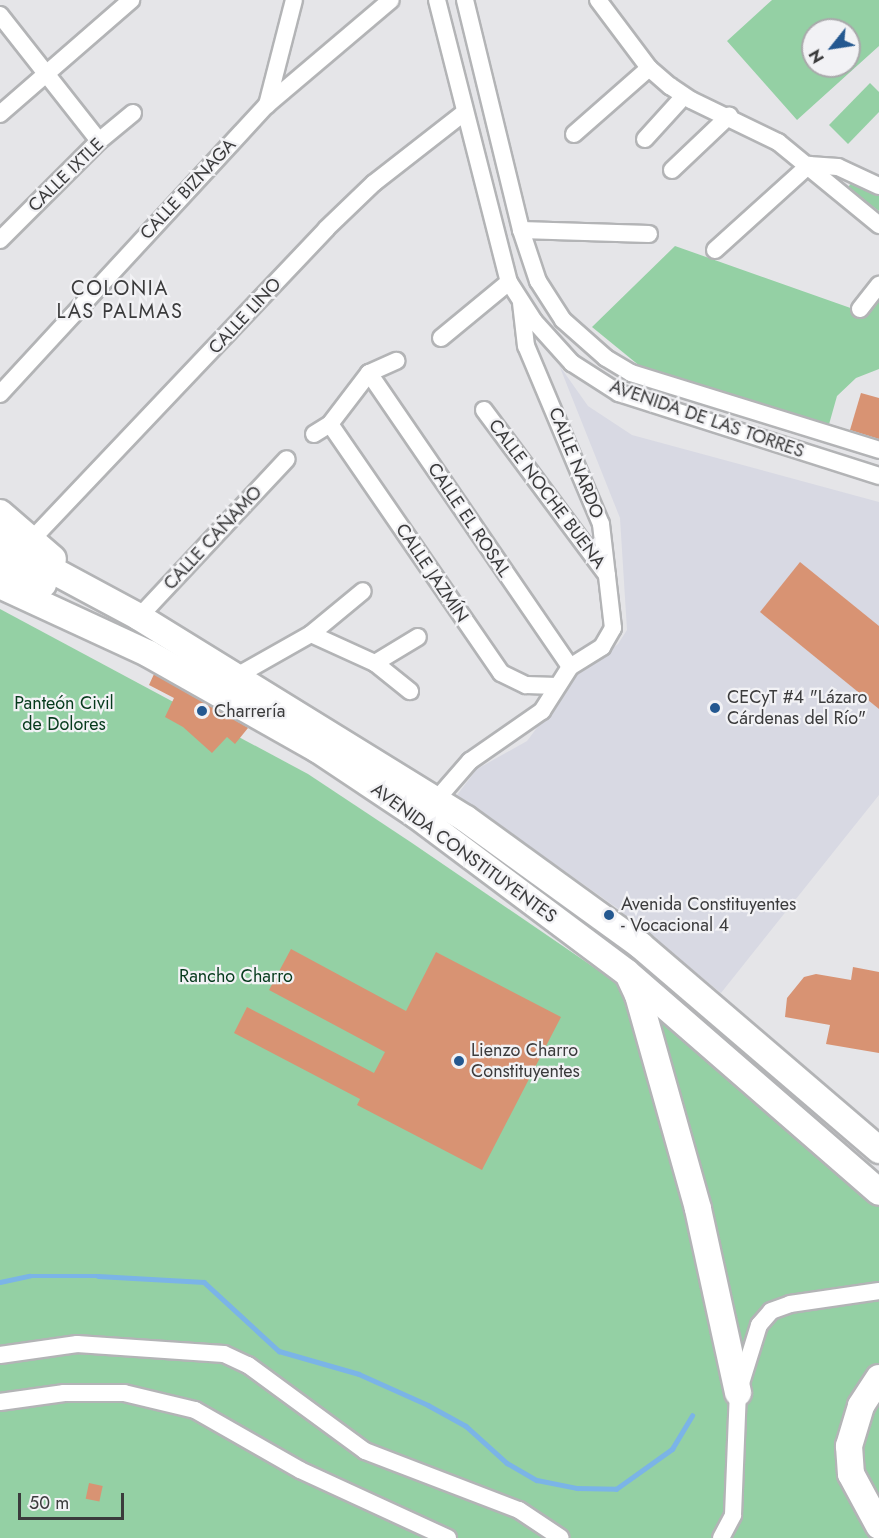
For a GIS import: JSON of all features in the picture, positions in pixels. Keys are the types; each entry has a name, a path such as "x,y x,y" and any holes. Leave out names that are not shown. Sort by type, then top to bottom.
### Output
{"highway":[{"path":"0,513 49,556 107,598"},
{"name":"AVENIDA CONSTITUYENTES","path":"0,542 107,598 436,800 640,945 879,1150"},
{"path":"0,563 82,602 153,643 257,715"},
{"name":"AVENIDA CONSTITUYENTES","path":"0,585 149,654 257,715 416,815 627,972 879,1192"},
{"path":"627,972 638,995 698,1209 738,1393"},
{"path":"879,1378 861,1406 849,1446 851,1474 879,1526"}],"street":[{"path":"0,114 131,0"},
{"path":"267,105 294,0"},
{"name":"CALLE BIZNAGA","path":"0,394 267,105 391,0"},
{"name":"AVENIDA DE LAS TORRES","path":"437,0 509,282 521,303 572,363 619,393 879,476"},
{"name":"AVENIDA DE LAS TORRES","path":"465,0 520,230 549,302 582,340 606,358 661,385 879,450"},
{"path":"598,0 649,68 684,96 729,116 778,142 810,165 879,225"},
{"path":"0,15 44,76 99,141"},
{"path":"574,134 649,68"},
{"path":"645,139 684,96"},
{"name":"CALLE LINO","path":"38,533 326,229 374,183 465,112"},
{"name":"CALLE IXTLE","path":"0,240 99,141 134,113"},
{"path":"672,170 729,116"},
{"path":"715,250 810,165 838,167 879,186"},
{"path":"481,173 506,170"},
{"path":"520,230 649,234"},
{"path":"441,338 509,282"},
{"path":"860,309 879,285"},
{"name":"CALLE NARDO","path":"521,303 526,346 595,506 610,578 613,628 602,647 570,667"},
{"path":"314,434 330,423 369,373 396,361"},
{"name":"CALLE EL ROSAL","path":"369,373 570,667"},
{"name":"CALLE NOCHE BUENA","path":"484,410 610,578"},
{"name":"CALLE JAZMÍN","path":"330,423 501,673 526,684 557,686"},
{"path":"826,459 832,436"},
{"name":"CALLE CAÑAMO","path":"139,617 287,459"},
{"path":"235,677 311,634 363,591"},
{"path":"311,634 375,663 410,691"},
{"path":"375,663 418,637"},
{"path":"436,800 470,761 542,711 570,667"},
{"path":"721,1538 733,1515 738,1393 759,1325 771,1311 790,1304 879,1291"},
{"path":"0,1355 77,1344 161,1346 224,1354 248,1365 365,1451 519,1510 561,1538"},
{"path":"0,1402 64,1393 124,1393 195,1410 300,1470 448,1538"}],"shaded area":[{"name":"CECyT #4 \"Lázaro Cárdenas del Río\"","path":"559,365 588,406 632,435 879,502 879,795 721,993 617,908 457,795 477,769 527,741 576,676 618,644 627,630 620,518"}],"green space":[{"path":"772,0 879,0 879,46 861,62 861,18 801,18 801,78 844,78 797,120 727,41"},
{"path":"870,83 879,92 879,112 848,144 829,125"},
{"path":"850,184 879,196 879,211 848,189"},
{"path":"675,246 859,311 879,287 879,369 856,378 837,396 828,428 641,367 592,327"},
{"path":"0,609 308,774 412,843 630,992 879,1206 879,1538 0,1538"}],"building":[{"path":"861,393 879,398 879,439 850,430"},
{"path":"800,562 879,626 879,709 760,612"},
{"name":"Charrería","path":"154,674 248,728 235,744 227,737 212,753 183,727 165,717 174,698 149,685"},
{"name":"Lienzo Charro Constituyentes","path":"291,949 406,1011 436,952 561,1017 482,1170 357,1105 360,1099 234,1033 247,1007 374,1073 385,1052 269,990"},
{"path":"853,967 879,972 879,1053 826,1044 830,1025 785,1017 787,998 804,977 816,974 851,980"},
{"path":"89,1483 103,1486 99,1502 86,1499"}],"waterway":[{"path":"0,1282 29,1276 98,1276 204,1282 279,1351 359,1374 428,1405 466,1426 507,1463 537,1480 577,1488 616,1489 672,1449 692,1416"}],"place":[{"name":"CECyT #4 \"Lázaro Cárdenas del Río\"","path":"715,708"},
{"name":"Charrería","path":"202,711"},
{"name":"Avenida Constituyentes - Vocacional 4","path":"609,915"},
{"name":"Lienzo Charro Constituyentes","path":"459,1061"}],"district":[{"name":"COLONIA LAS PALMAS","path":"120,300"}],"park label":[{"name":"Panteón Civil de Dolores","path":"64,714"},
{"name":"Rancho Charro","path":"236,976"}]}
